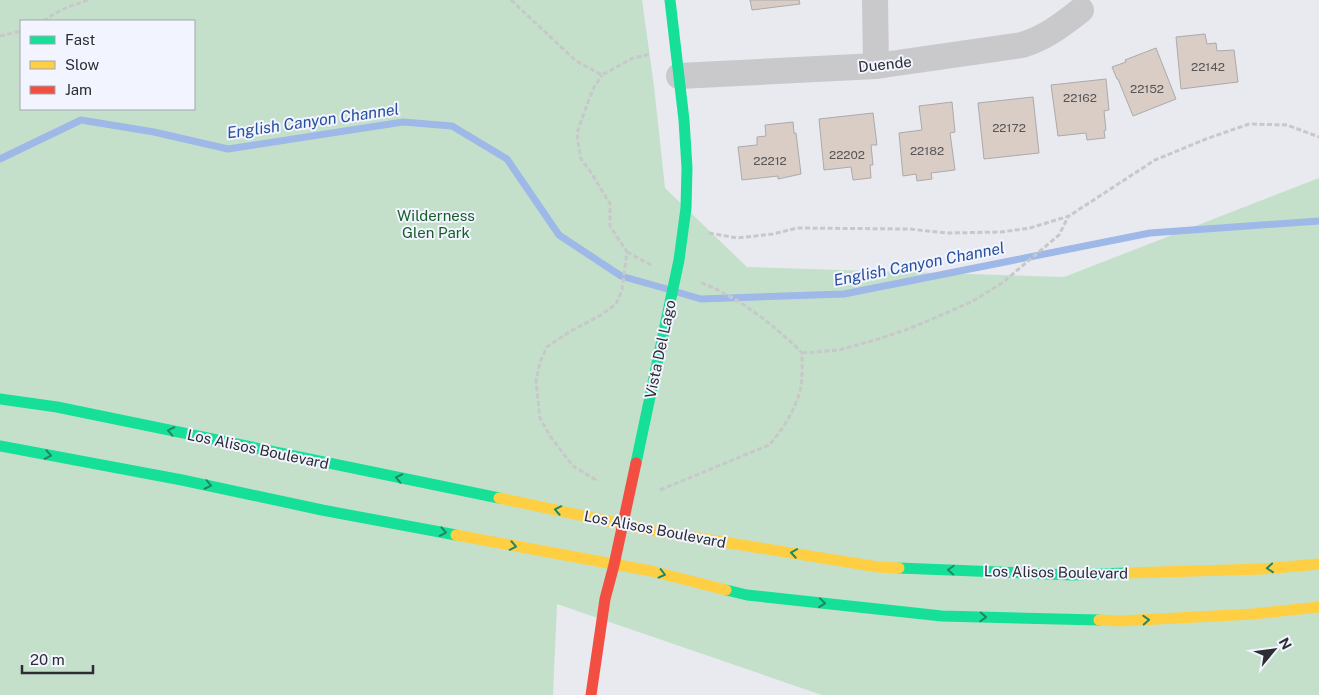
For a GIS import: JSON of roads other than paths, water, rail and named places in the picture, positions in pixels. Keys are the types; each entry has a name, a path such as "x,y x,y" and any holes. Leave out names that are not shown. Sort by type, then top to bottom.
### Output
{"main road":[{"name":"Vista Del Lago","path":"591,695 605,599 614,565 679,260 687,192 686,147 670,0"},
{"name":"Los Alisos Boulevard","path":"0,399 57,407 623,523 655,532 878,567 1072,575 1263,569 1319,564"},
{"path":"0,446 182,480 322,510 651,571 747,595 942,616 1120,621 1254,614 1319,607"}],"street":[{"path":"874,0 876,66"},
{"name":"Duende","path":"679,76 876,66 1022,45 1040,39 1081,10"}],"waterway":[{"name":"English Canyon Channel","path":"0,159 81,120 154,132 228,149 403,122 452,126 507,159 559,235 621,276 667,289"},
{"name":"English Canyon Channel","path":"677,292 701,299 844,294 1150,233 1319,221"}],"park label":[{"name":"Wilderness Glen Park","path":"436,224"}]}
